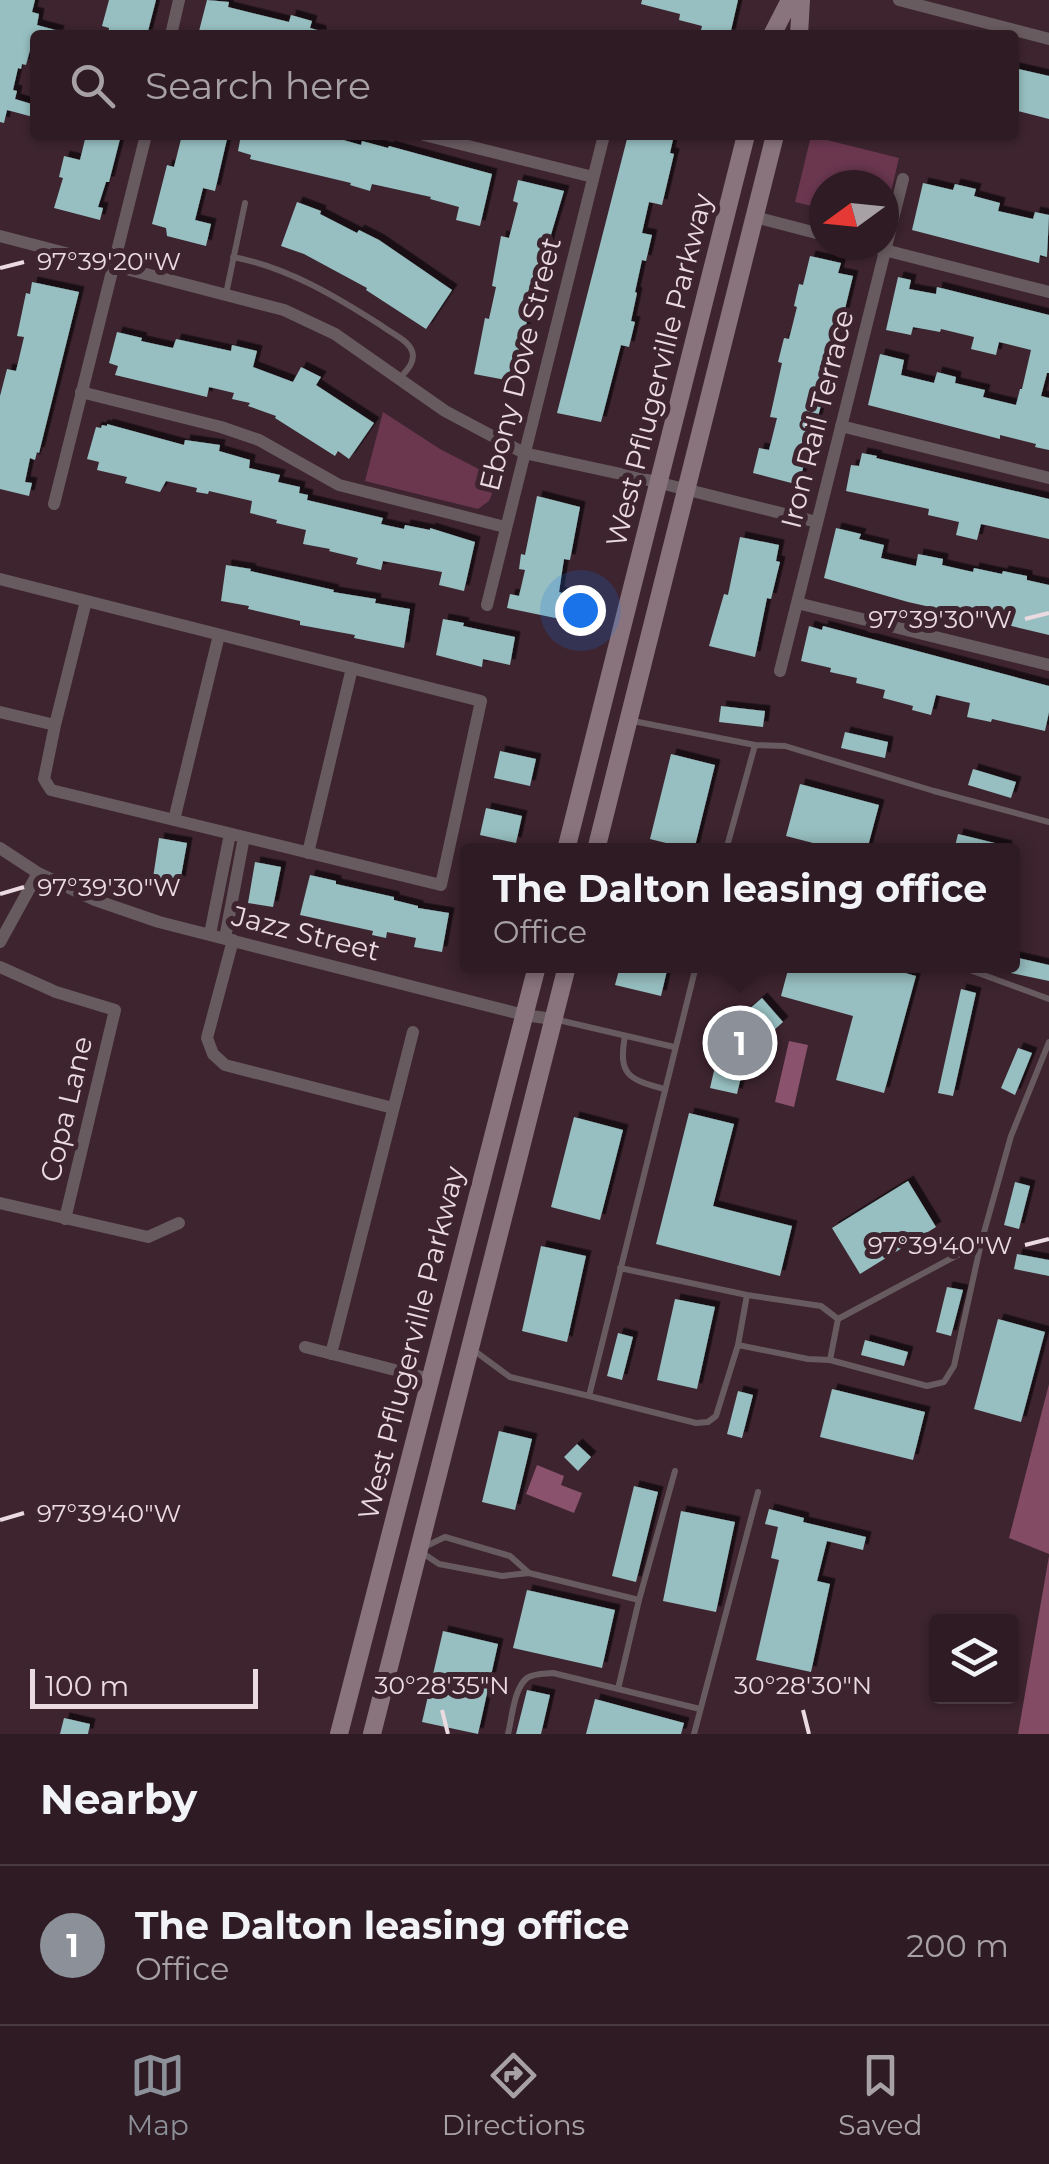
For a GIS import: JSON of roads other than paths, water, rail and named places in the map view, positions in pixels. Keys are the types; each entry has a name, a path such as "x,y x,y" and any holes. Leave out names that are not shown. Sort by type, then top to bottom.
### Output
{"main road":[{"path":"775,30 790,0"},
{"path":"798,30 801,0"},
{"name":"West Pflugerville Parkway","path":"568,843 745,140"},
{"name":"West Pflugerville Parkway","path":"598,843 775,140"},
{"name":"West Pflugerville Parkway","path":"340,1734 534,973"},
{"name":"West Pflugerville Parkway","path":"372,1734 565,973"},
{"path":"388,1542 418,1550"}],"street":[{"path":"171,30 179,0"},
{"path":"899,0 1048,36"},
{"path":"54,504 145,140"},
{"path":"444,140 592,177"},
{"name":"Ebony Dove Street","path":"486,605 603,140"},
{"name":"Iron Rail Terrace","path":"899,195 903,179"},
{"path":"755,217 809,231"},
{"path":"0,236 284,310 336,334 445,412 524,453 817,522"},
{"path":"899,254 1049,292"},
{"name":"Iron Rail Terrace","path":"780,671 882,260"},
{"path":"81,392 258,440 340,486 505,528"},
{"path":"841,426 1049,478"},
{"path":"0,580 86,601 219,634 480,701 441,886 51,790 44,779 86,601"},
{"path":"797,602 1049,664"},
{"path":"174,820 219,634"},
{"path":"308,853 352,668"},
{"path":"0,712 55,725"},
{"path":"210,934 228,885 237,836"},
{"name":"Jazz Street","path":"0,848 38,873 94,900 160,922 524,1015 553,1019"},
{"path":"0,942 38,873"},
{"path":"228,885 229,939 207,1038 214,1054 225,1065 393,1108"},
{"name":"Copa Lane","path":"0,967 56,992 115,1010 66,1219"},
{"path":"332,1354 413,1032"},
{"path":"0,1203 148,1237 179,1223"},
{"path":"305,1348 430,1379"}],"lane":[{"path":"226,294 245,203"},
{"path":"233,257 293,276 346,302 400,338 414,355 399,379"},
{"path":"629,720 754,745 786,746 1049,822"},
{"path":"728,843 754,745"},
{"path":"589,1396 694,973"},
{"path":"978,973 1049,1000"},
{"path":"553,1019 674,1047"},
{"path":"625,1036 622,1057 629,1076 664,1089"},
{"path":"738,1345 830,1360 927,1386 944,1382 954,1366 981,1243 1011,1136 1049,1042"},
{"path":"838,1319 981,1243"},
{"path":"620,1268 746,1296 822,1306 838,1319"},
{"path":"470,1347 510,1377 696,1424 708,1422 716,1416 738,1345 746,1296"},
{"path":"830,1360 838,1319"},
{"path":"618,1689 675,1472"},
{"path":"694,1734 758,1492"},
{"path":"529,1573 510,1556 444,1537 418,1550 438,1564 502,1576 529,1573 639,1600"},
{"path":"508,1734 519,1689 524,1679 535,1674 552,1673 700,1709"}],"place":[{"name":"The Dalton leasing office","path":"740,1043"}]}
